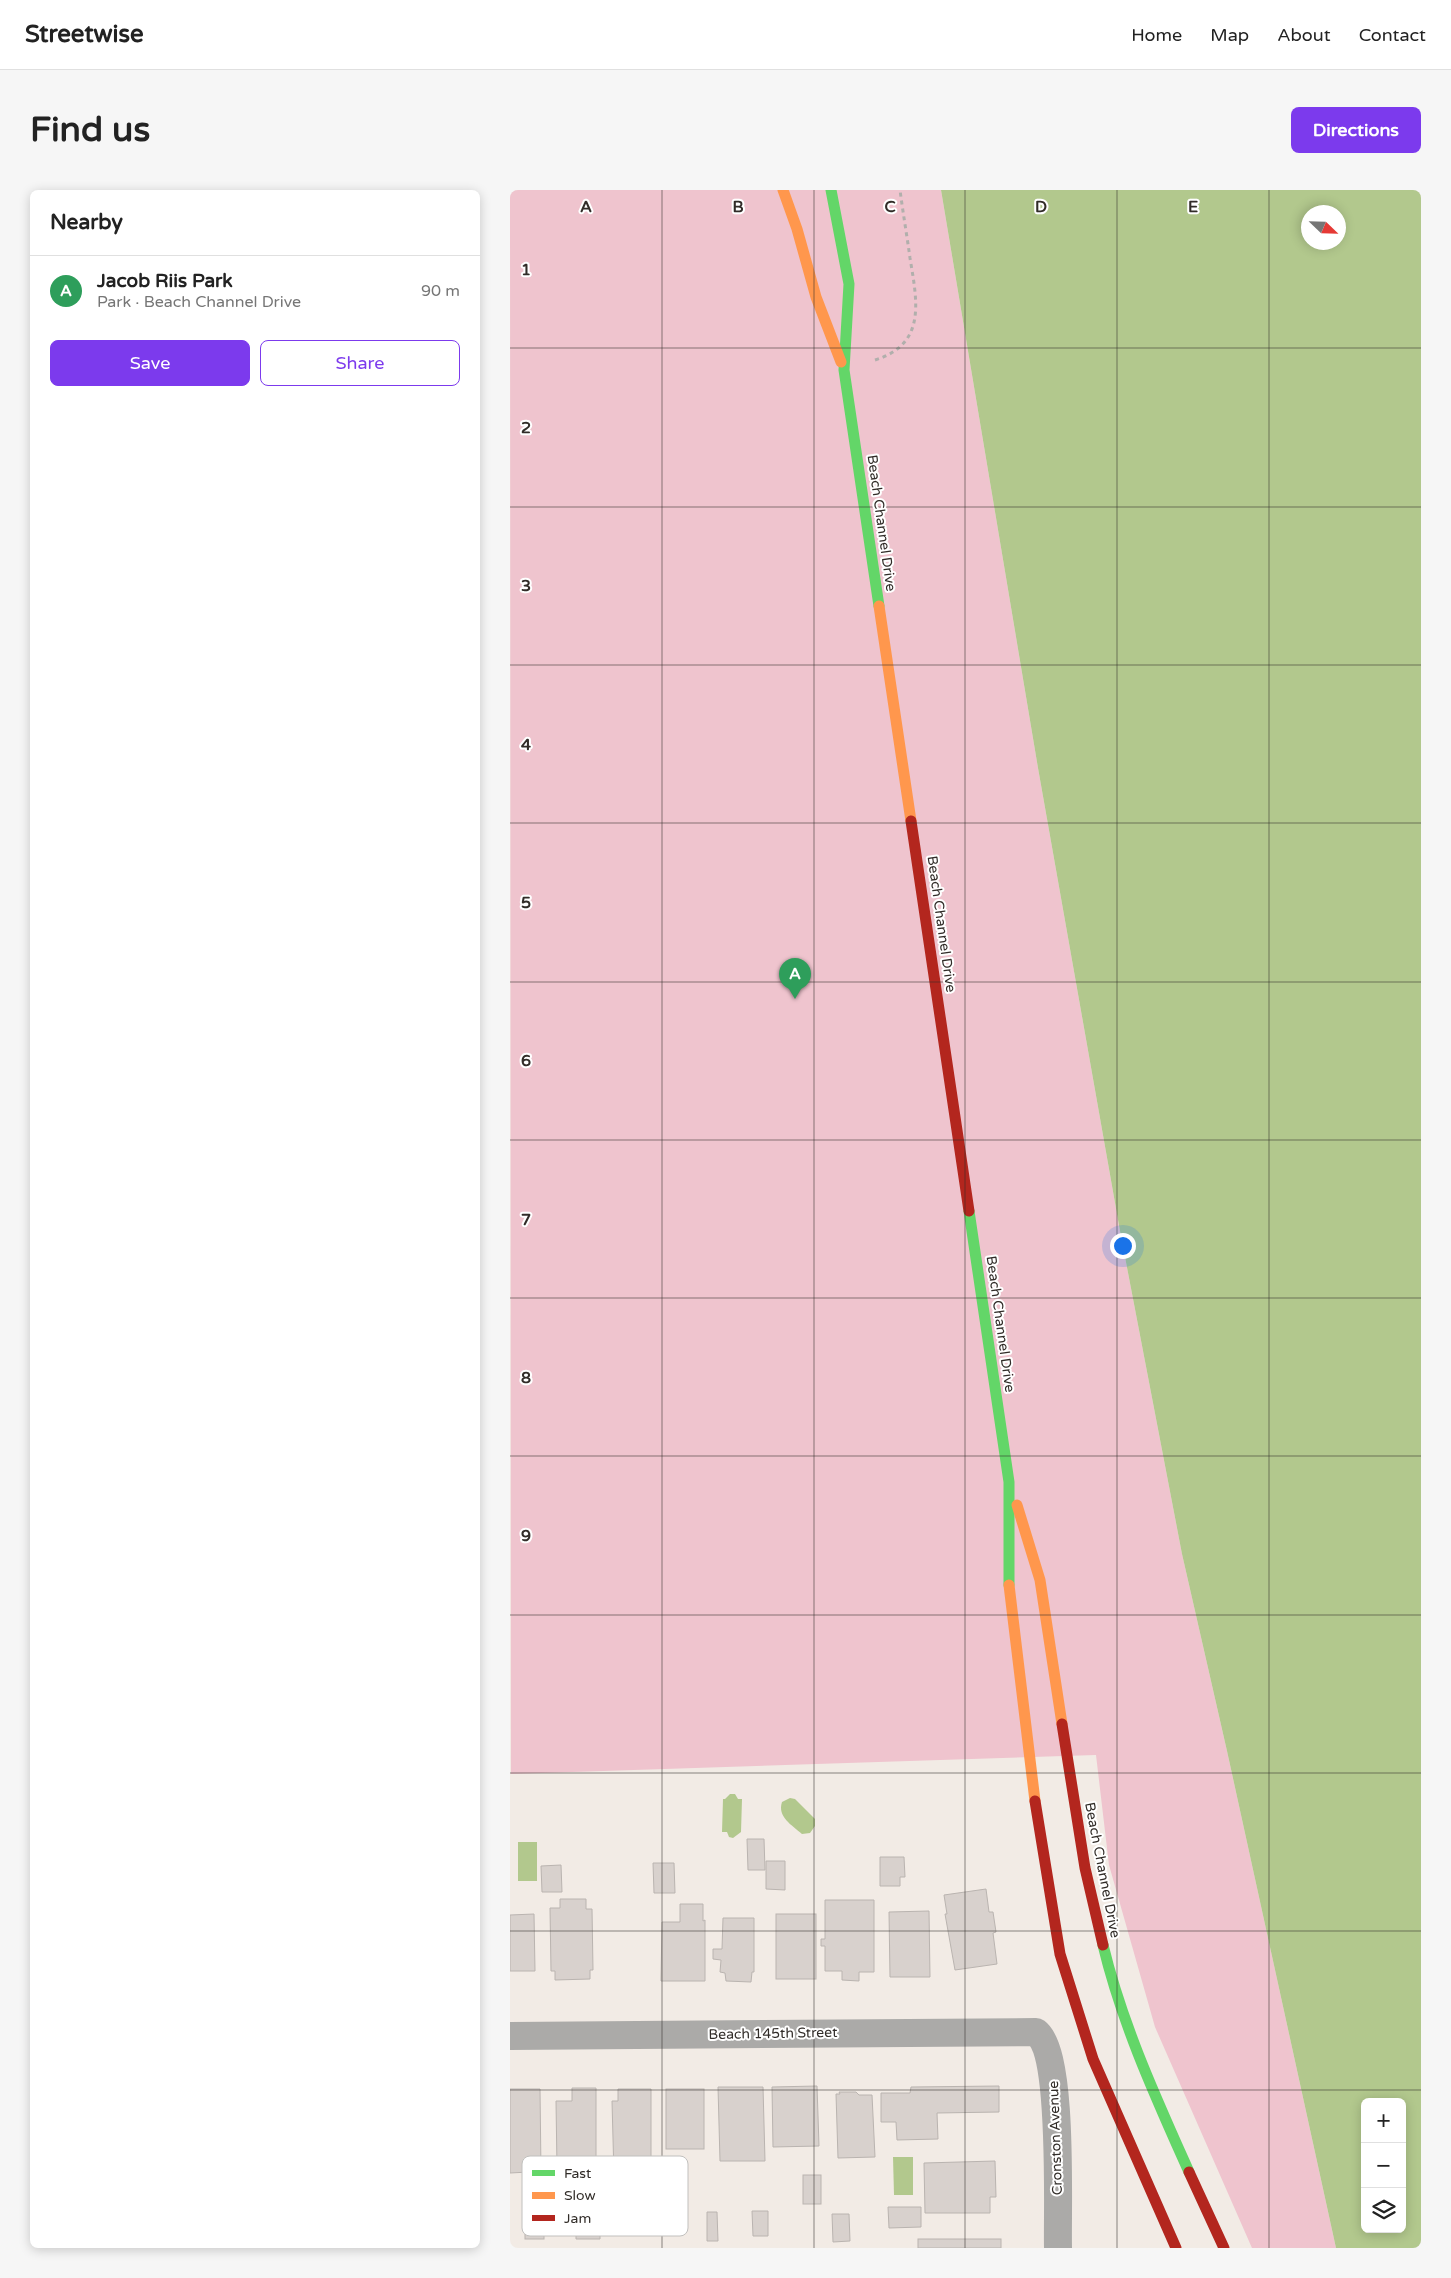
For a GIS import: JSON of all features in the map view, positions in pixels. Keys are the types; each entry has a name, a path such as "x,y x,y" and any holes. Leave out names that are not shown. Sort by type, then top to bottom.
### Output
{"main road":[{"name":"Beach Channel Drive","path":"784,190 816,297 844,370"},
{"name":"Beach Channel Drive","path":"831,190 848,284 844,370 1009,1482 1009,1592 1038,1828 1060,1954 1093,2059 1176,2248"},
{"name":"Beach Channel Drive","path":"1009,1482 1040,1580 1086,1868 1109,1969 1122,2012 1157,2100 1224,2248"}],"street":[{"name":"Beach 145th Street","path":"510,2036 1036,2032"},
{"name":"Cronston Avenue","path":"1036,2032 1046,2044 1054,2089 1058,2248"}],"path":[{"path":"844,370 890,356 906,340 912,329 917,305 900,190"}],"shaded area":[{"path":"510,190 941,190 1038,768 1120,1231 1182,1554 1336,2248 1252,2248 1155,2027 1109,1865 1096,1755 511,1774"},
{"path":"941,190 1421,190 1421,2248 1336,2248 1182,1554 1120,1231 1038,768"},
{"path":"730,1794 735,1794 738,1799 742,1799 741,1832 733,1838 729,1837 727,1832 722,1832 723,1799"},
{"path":"790,1798 795,1799 815,1819 815,1826 810,1833 802,1834 783,1816 782,1802"},
{"path":"518,1842 537,1842 537,1881 518,1881"},
{"path":"893,2157 913,2157 913,2195 894,2195"}],"building":[{"path":"747,1839 764,1839 765,1870 748,1870"},
{"path":"880,1857 904,1857 905,1877 900,1877 900,1886 880,1886"},
{"path":"766,1861 785,1861 785,1890 766,1889"},
{"path":"653,1863 674,1863 675,1893 654,1893"},
{"path":"561,1865 562,1892 542,1892 541,1866"},
{"path":"986,1889 989,1912 993,1912 996,1932 993,1933 997,1964 955,1970 945,1914 947,1914 944,1895"},
{"path":"560,1899 586,1899 586,1909 592,1909 593,1970 590,1970 590,1979 555,1980 555,1971 551,1971 550,1908 560,1908"},
{"path":"825,1900 874,1900 874,1972 859,1972 859,1981 842,1980 842,1971 825,1971 825,1946 821,1946 821,1939 825,1939"},
{"path":"680,1904 703,1904 703,1921 705,1920 705,1981 661,1981 662,1922 680,1922"},
{"path":"929,1911 930,1977 890,1977 889,1912"},
{"path":"534,1914 535,1971 510,1971 510,1915"},
{"path":"776,1914 816,1914 816,1979 776,1979"},
{"path":"723,1918 754,1918 754,1972 752,1972 751,1982 726,1981 725,1973 720,1972 721,1960 713,1959 713,1949 722,1949"},
{"path":"817,2086 819,2146 773,2147 772,2087"},
{"path":"999,2086 999,2112 937,2113 938,2139 897,2140 896,2122 881,2122 881,2093 910,2093 911,2087"},
{"path":"718,2087 763,2087 765,2161 720,2161"},
{"path":"572,2088 596,2088 596,2156 557,2156 556,2101 572,2101"},
{"path":"510,2089 540,2089 541,2156 522,2156 522,2172 510,2173"},
{"path":"618,2089 651,2089 651,2156 613,2156 612,2101 618,2101"},
{"path":"666,2089 704,2089 704,2149 666,2149"},
{"path":"839,2092 856,2092 859,2095 872,2095 875,2157 838,2158 836,2094 840,2094"},
{"path":"995,2161 996,2197 990,2197 990,2213 925,2213 924,2163"},
{"path":"803,2175 821,2175 821,2204 803,2204"},
{"path":"888,2207 921,2207 921,2227 889,2228"},
{"path":"752,2211 768,2211 768,2236 753,2236"},
{"path":"707,2212 717,2212 718,2241 707,2241"},
{"path":"832,2214 849,2214 850,2241 833,2242"},
{"path":"525,2236 544,2236 544,2239 525,2239"},
{"path":"576,2236 600,2236 600,2239 576,2239"},
{"path":"918,2239 1001,2239 1001,2248 918,2248"}],"traffic: fast":[{"path":"831,190 849,284 844,370 879,606"},
{"path":"969,1211 1009,1482 1009,1585"},
{"path":"1103,1945 1130,2032 1189,2172"}],"traffic: slow":[{"path":"783,190 797,229 816,297 841,362"},
{"path":"879,606 911,821"},
{"path":"1017,1505 1040,1580 1062,1724"},
{"path":"1009,1585 1035,1801"}],"traffic: jam":[{"path":"911,821 969,1211"},
{"path":"1062,1724 1085,1868 1103,1945"},
{"path":"1035,1801 1060,1954 1093,2059 1176,2248"},
{"path":"1189,2172 1224,2248"}],"place":[{"name":"Jacob Riis Park","path":"795,999"}]}
